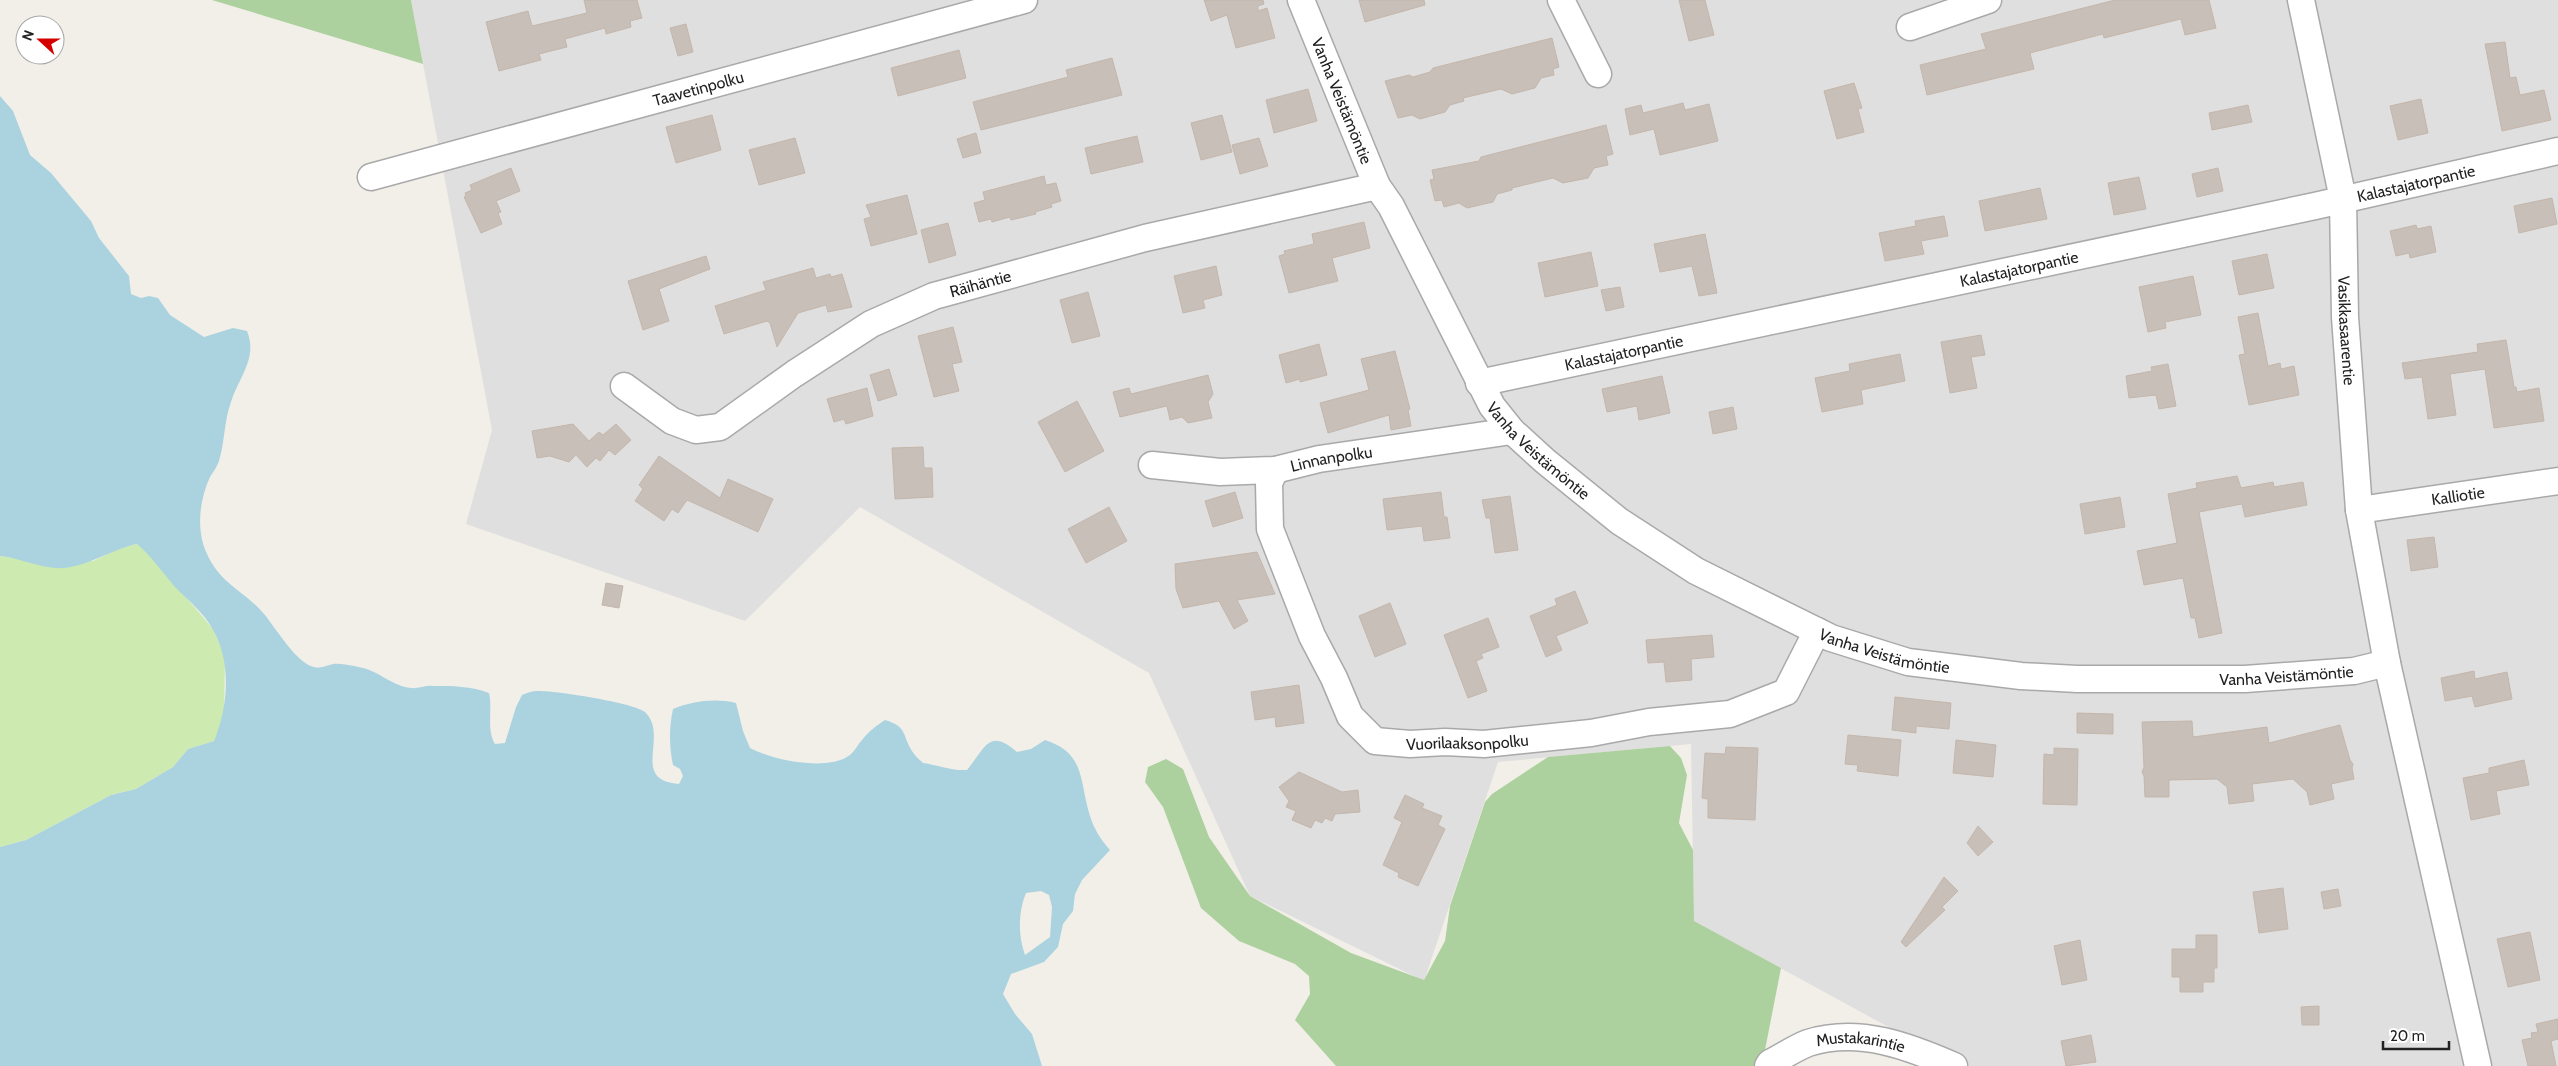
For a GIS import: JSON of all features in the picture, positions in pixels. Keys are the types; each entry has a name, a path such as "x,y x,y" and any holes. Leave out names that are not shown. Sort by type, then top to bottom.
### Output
{"street":[{"name":"Taavetinpolku","path":"371,176 1024,0"},
{"name":"Vanha Veistämöntie","path":"1301,0 1377,186 1391,206 1492,406 1512,431 1620,521 1696,571 1831,638 1908,662 2021,676 2077,679 2245,679 2354,671 2387,663"},
{"path":"1561,0 1598,74"},
{"path":"1910,27 1988,0"},
{"name":"Vasikkasaarentie","path":"2301,0 2343,199 2345,317 2359,510 2387,663"},
{"name":"Kalastajatorpantie","path":"1479,383 2343,199 2558,151"},
{"name":"Räihäntie","path":"624,386 672,421 696,430 720,427 794,374 871,324 934,296 1145,238 1377,186"},
{"name":"Linnanpolku","path":"1152,465 1220,472 1275,470 1319,459 1512,431"},
{"name":"Vuorilaaksonpolku","path":"1275,470 1269,483 1270,529 1312,636 1334,678 1350,716 1375,741 1410,744 1445,742 1484,744 1591,733 1649,722 1730,714 1786,692 1817,631"},
{"name":"Kalliotie","path":"2359,510 2558,481"},
{"path":"2387,663 2478,1066"},
{"name":"Mustakarintie","path":"1768,1066 1770,1063 1808,1043 1871,1037 1919,1050 1954,1066"}],"shaded area":[{"path":"411,0 2558,0 2558,1066 1960,1066 1694,921 1691,744 1498,762 1424,981 1250,896 1149,673 860,507 745,621 466,524 492,430"}],"green space":[{"path":"212,0 411,0 423,64"},
{"path":"137,544 151,556 213,629 225,657 224,716 214,741 188,749 173,767 136,789 111,795 26,840 0,847 0,556 21,559 93,561 120,548"},
{"path":"1670,746 1681,758 1687,775 1679,823 1693,850 1694,921 1781,968 1765,1050 1757,1066 1336,1066 1295,1020 1310,994 1309,976 1295,964 1239,941 1201,908 1163,807 1145,782 1148,767 1166,759 1183,769 1209,837 1250,896 1351,953 1424,980 1445,941 1450,906 1485,802 1492,794 1548,757"}],"water":[{"path":"0,96 13,111 30,155 51,173 91,221 99,238 129,276 131,294 141,298 149,296 158,298 170,315 204,337 233,328 247,331 250,341 249,359 229,409 219,461 210,477 203,496 200,516 201,536 207,554 219,573 257,606 293,652 307,664 316,667 337,664 363,668 404,687 454,686 489,693 490,726 495,744 505,743 516,707 522,695 531,692 546,691 576,695 638,708 645,712 652,722 654,733 653,766 656,774 664,781 679,784 683,776 680,769 673,765 671,751 670,730 673,709 704,701 736,703 743,731 750,748 772,757 800,762 828,763 840,760 850,755 867,734 885,720 901,729 912,751 923,763 950,769 967,770 983,748 988,743 994,741 1000,741 1017,752 1031,749 1045,740 1068,752 1079,770 1090,816 1101,838 1110,850 1082,880 1075,894 1073,911 1063,924 1058,947 1044,962 1011,974 1003,994 1015,1014 1032,1034 1042,1066 0,1066 0,847 26,840 111,795 136,789 173,767 188,749 214,741 225,700 226,685 223,656 210,624 137,544 87,563 66,568 49,567 0,556","holes":["1041,891 1049,895 1052,907 1050,937 1025,955 1021,940 1020,924 1023,900 1026,893"]}],"building":[{"path":"584,0 637,0 642,18 630,21 631,27 606,34 605,28 565,39 567,47 539,54 541,60 499,71 486,22 528,11 532,26 587,13"},
{"path":"1204,0 1263,0 1264,4 1258,6 1258,11 1267,8 1275,38 1236,48 1227,15 1211,21"},
{"path":"1359,0 1424,0 1425,5 1365,22"},
{"path":"1679,0 1705,0 1714,35 1689,41"},
{"path":"2115,0 2209,0 2216,28 2185,35 2181,19 2104,38 2103,34 2030,53 2034,69 1927,95 1920,65 1986,49 1981,34"},
{"path":"686,24 693,52 678,56 670,28"},
{"path":"1552,38 1559,67 1553,69 1554,75 1541,78 1535,88 1512,94 1501,89 1463,98 1464,101 1450,105 1445,112 1420,119 1412,115 1398,118 1385,81 1409,75 1413,77 1430,72 1433,68"},
{"path":"2505,42 2510,78 2516,77 2520,95 2544,90 2551,120 2502,131 2485,44"},
{"path":"959,50 966,78 898,96 891,68"},
{"path":"1112,58 1122,95 981,130 973,102 1068,77 1066,70"},
{"path":"1854,83 1862,108 1858,109 1864,132 1837,139 1824,91"},
{"path":"1308,89 1317,121 1274,133 1266,100"},
{"path":"2421,99 2428,133 2398,140 2390,106"},
{"path":"1683,103 1685,110 1709,104 1718,141 1660,155 1654,129 1630,135 1625,109 1641,105 1643,113"},
{"path":"2248,105 2252,122 2212,130 2209,113"},
{"path":"712,115 721,150 676,163 666,127"},
{"path":"1222,115 1232,152 1201,160 1191,123"},
{"path":"1606,125 1613,154 1606,156 1608,165 1594,168 1588,178 1563,183 1553,178 1512,188 1512,190 1497,194 1493,202 1467,208 1459,203 1444,207 1442,200 1435,201 1430,180 1434,179 1432,170 1479,161 1481,157"},
{"path":"976,133 981,153 963,158 957,139"},
{"path":"1137,136 1143,162 1091,174 1085,148"},
{"path":"795,138 805,173 759,185 749,150"},
{"path":"1259,138 1268,166 1240,174 1232,145"},
{"path":"511,168 520,191 496,201 501,212 498,213 502,224 481,233 464,197 466,196 465,193 472,190 470,185"},
{"path":"2218,168 2223,191 2197,197 2192,174"},
{"path":"1044,176 1046,185 1056,183 1061,201 1051,204 1052,207 1035,212 1036,214 1011,220 1010,217 992,222 991,219 979,222 974,203 985,200 983,192"},
{"path":"2139,177 2146,209 2114,215 2108,183"},
{"path":"2040,188 2047,219 1985,231 1979,201"},
{"path":"907,195 917,234 871,246 864,219 871,217 866,205"},
{"path":"2552,198 2557,224 2519,233 2514,206"},
{"path":"1944,216 1948,236 1921,241 1924,254 1885,261 1879,233 1916,226 1915,221"},
{"path":"1364,222 1370,248 1332,258 1338,281 1289,293 1279,256 1285,254 1284,251 1314,244 1312,234"},
{"path":"948,223 956,255 929,263 921,230"},
{"path":"2416,225 2417,229 2431,226 2436,252 2410,258 2409,253 2396,256 2390,231"},
{"path":"1705,234 1717,293 1699,296 1692,266 1660,272 1654,244"},
{"path":"1591,252 1598,286 1545,297 1538,263"},
{"path":"2267,254 2274,288 2239,295 2232,261"},
{"path":"706,256 710,269 659,289 669,321 643,330 628,281"},
{"path":"1216,266 1222,295 1203,300 1205,308 1183,313 1174,276"},
{"path":"813,268 816,278 830,274 831,277 842,274 852,307 828,312 826,305 798,313 777,347 770,323 767,321 724,334 715,306 766,290 763,282"},
{"path":"2193,276 2201,315 2165,322 2166,328 2148,332 2139,287"},
{"path":"1620,287 1624,307 1606,311 1601,290"},
{"path":"1088,292 1100,336 1072,343 1060,300"},
{"path":"2258,313 2268,366 2280,363 2281,369 2294,366 2299,395 2249,405 2239,355 2245,354 2238,317"},
{"path":"953,327 962,362 952,364 959,391 934,397 918,336"},
{"path":"1981,335 1985,355 1971,357 1977,388 1950,393 1941,342"},
{"path":"2506,340 2514,387 2516,387 2517,392 2539,388 2544,421 2494,428 2485,369 2450,374 2456,415 2428,419 2422,377 2405,379 2402,363 2478,352 2477,344"},
{"path":"1319,344 1327,375 1300,382 1300,379 1286,383 1279,355"},
{"path":"1395,351 1410,409 1408,410 1411,426 1391,430 1389,415 1328,433 1320,403 1369,390 1361,359"},
{"path":"1900,354 1905,381 1861,390 1863,404 1822,412 1815,378 1850,371 1849,364"},
{"path":"2168,364 2176,406 2159,409 2156,395 2129,398 2126,376 2152,371 2151,367"},
{"path":"889,369 897,395 878,401 870,375"},
{"path":"1208,375 1213,394 1208,402 1212,418 1188,423 1182,417 1170,420 1167,406 1120,417 1113,392 1129,388 1131,394"},
{"path":"1662,376 1670,413 1639,420 1637,406 1607,412 1602,389"},
{"path":"867,388 873,416 846,424 844,419 834,422 827,399"},
{"path":"1077,401 1104,451 1065,472 1038,422"},
{"path":"1733,407 1737,429 1713,434 1709,412"},
{"path":"573,424 589,441 599,432 603,435 616,424 631,440 615,455 609,450 600,461 596,458 587,467 576,455 569,462 550,456 537,458 532,431"},
{"path":"923,447 924,468 932,468 933,497 895,499 892,448"},
{"path":"659,456 720,498 728,479 773,499 758,532 687,500 678,513 672,509 664,521 635,501 643,489 639,485"},
{"path":"2237,476 2241,488 2273,482 2274,487 2303,482 2307,505 2245,517 2242,504 2199,512 2222,633 2199,638 2195,618 2191,618 2183,578 2144,585 2137,551 2177,543 2168,494 2197,488 2196,483"},
{"path":"1235,492 1243,518 1213,527 1205,501"},
{"path":"1441,492 1444,517 1447,517 1450,538 1424,541 1422,526 1387,530 1383,499"},
{"path":"1510,496 1518,550 1495,553 1490,518 1486,518 1482,500"},
{"path":"2120,497 2125,527 2085,534 2080,504"},
{"path":"1109,507 1127,541 1086,563 1068,529"},
{"path":"2434,537 2438,567 2411,571 2407,540"},
{"path":"1257,552 1275,594 1237,600 1248,621 1234,629 1219,601 1183,608 1176,589 1175,564"},
{"path":"606,583 623,586 619,608 602,605"},
{"path":"1575,591 1588,623 1556,636 1562,650 1546,657 1530,616 1557,605 1555,599"},
{"path":"1390,603 1406,644 1375,657 1359,616"},
{"path":"1488,618 1499,647 1481,654 1483,658 1476,661 1487,691 1468,698 1444,635"},
{"path":"1712,635 1714,657 1691,659 1692,680 1666,682 1664,662 1648,663 1646,640"},
{"path":"2474,671 2475,679 2507,672 2512,699 2475,707 2472,696 2445,701 2441,678"},
{"path":"1299,685 1304,723 1276,727 1275,717 1255,720 1251,692"},
{"path":"1895,697 1951,703 1949,729 1916,726 1916,733 1892,730"},
{"path":"2077,713 2113,714 2113,734 2077,733"},
{"path":"2192,721 2193,737 2267,727 2269,743 2340,725 2350,760 2353,764 2354,779 2331,784 2334,799 2310,805 2307,792 2293,779 2252,784 2254,801 2229,804 2227,787 2217,779 2169,780 2169,797 2145,797 2144,776 2142,772 2144,767 2142,722"},
{"path":"1848,735 1901,740 1898,776 1857,771 1858,765 1845,764"},
{"path":"1956,740 1996,745 1993,777 1953,773"},
{"path":"1726,747 1758,748 1755,820 1708,818 1708,799 1702,798 1705,753 1725,754"},
{"path":"2054,748 2078,749 2077,805 2043,804 2044,754 2054,755"},
{"path":"2524,760 2529,785 2496,791 2500,814 2471,820 2463,778 2489,773 2489,768"},
{"path":"1299,772 1342,792 1358,790 1360,812 1335,814 1332,821 1325,818 1322,823 1315,820 1311,828 1292,820 1296,811 1286,807 1289,801 1279,787"},
{"path":"1405,795 1424,804 1422,808 1442,816 1438,825 1445,829 1418,886 1398,877 1399,873 1383,865 1402,822 1394,818"},
{"path":"1978,826 1993,842 1978,856 1967,843"},
{"path":"1944,877 1958,891 1942,907 1945,910 1906,947 1901,942"},
{"path":"2283,888 2288,929 2259,933 2253,892"},
{"path":"2338,889 2341,906 2324,909 2321,892"},
{"path":"2530,932 2540,980 2508,987 2497,939"},
{"path":"2196,935 2217,935 2217,968 2214,968 2214,982 2203,982 2203,992 2180,992 2180,977 2172,977 2172,949 2196,949"},
{"path":"2080,940 2087,980 2062,985 2054,946"},
{"path":"2319,1006 2319,1025 2302,1025 2301,1007"},
{"path":"2558,1019 2558,1039 2551,1041 2556,1066 2528,1066 2522,1040 2532,1038 2531,1033 2538,1032 2536,1024"},
{"path":"2091,1035 2096,1062 2066,1066 2061,1041"}]}
